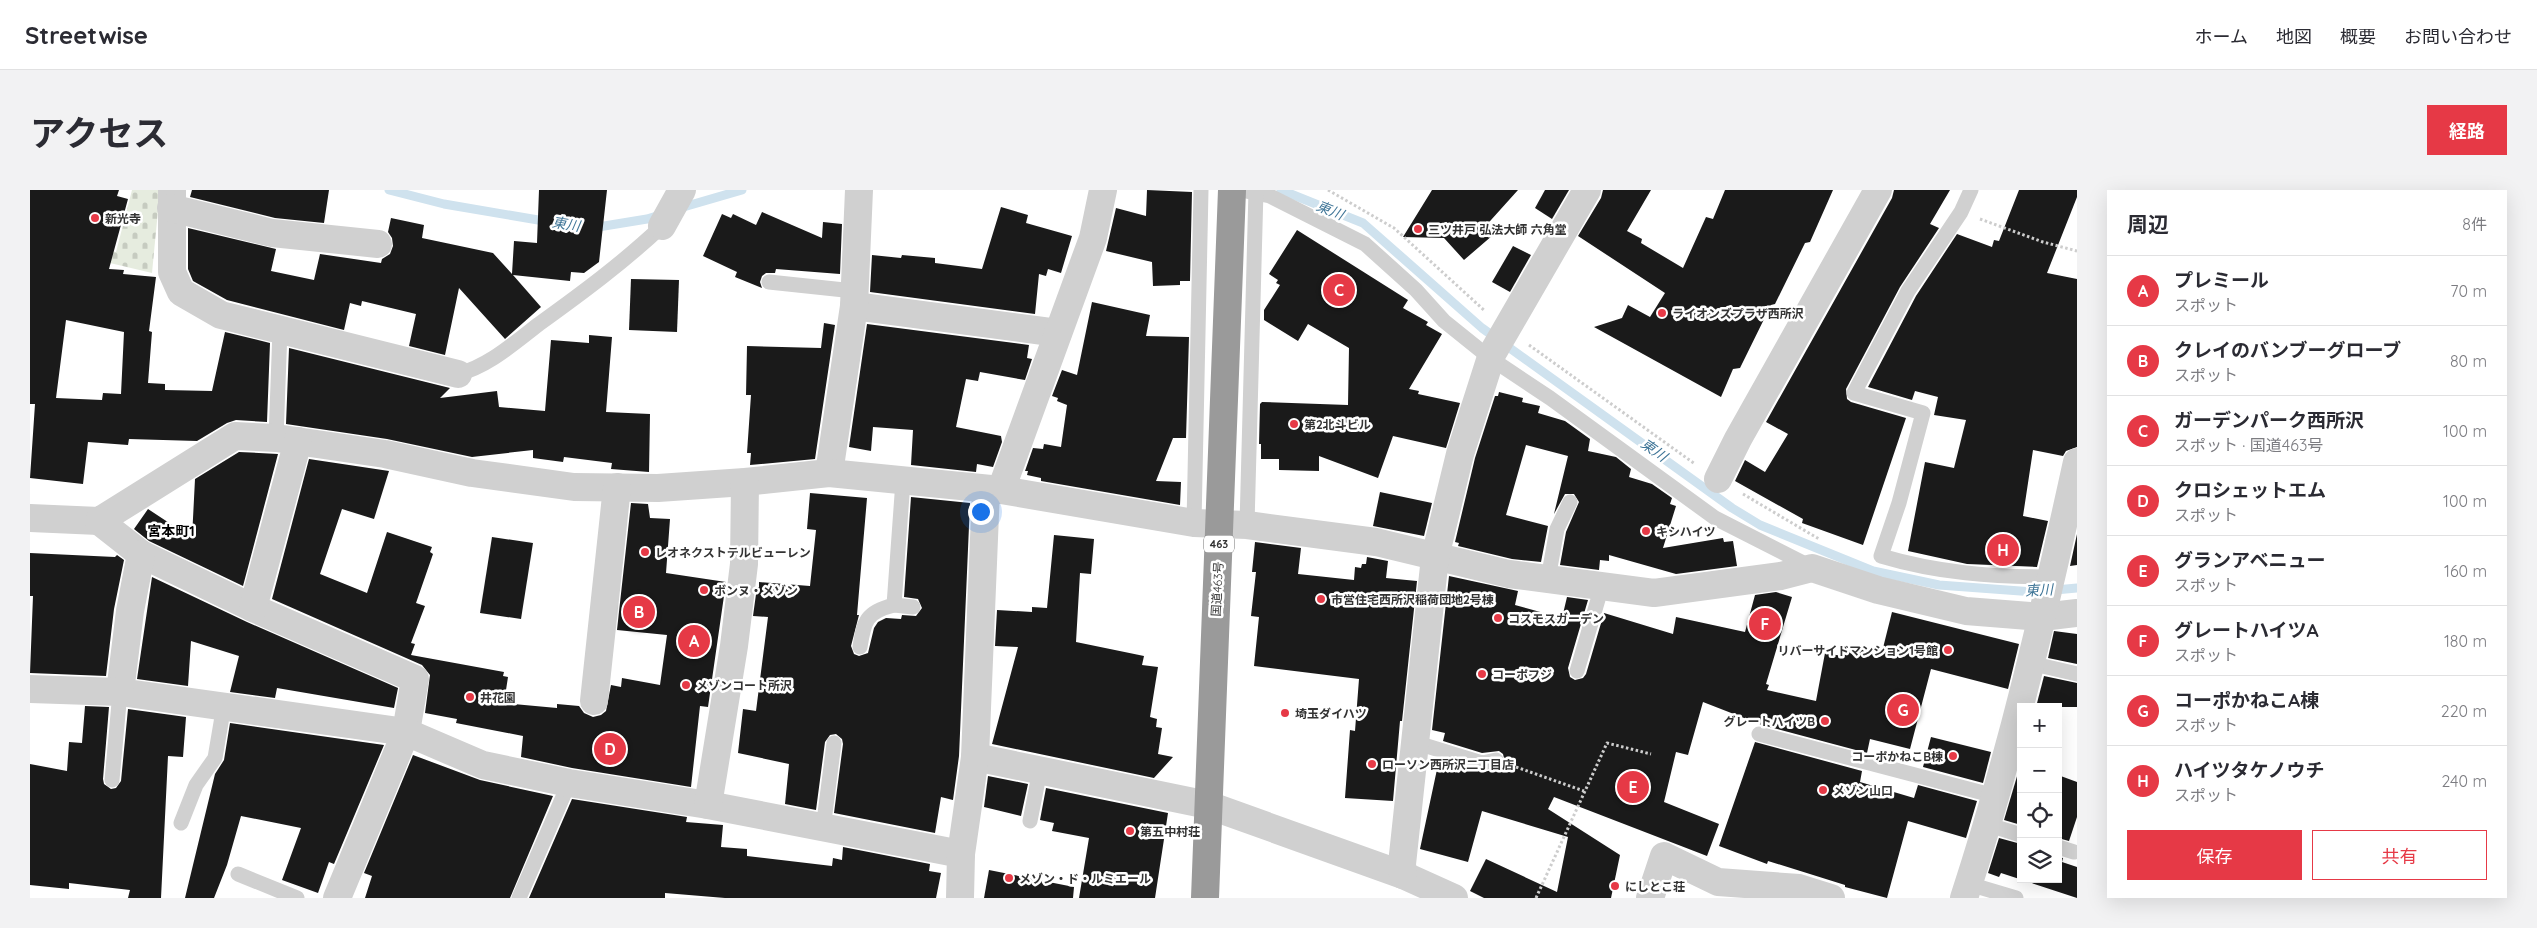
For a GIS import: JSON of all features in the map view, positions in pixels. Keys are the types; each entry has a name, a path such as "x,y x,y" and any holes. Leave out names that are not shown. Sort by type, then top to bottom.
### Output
{"highway":[{"name":"国道463号","path":"1205,898 1208,805 1207,523 1248,191"}],"street":[{"path":"662,226 682,190"},
{"path":"829,473 854,299 859,190"},
{"path":"960,898 961,854 974,757 994,490 1058,333 1093,238 1103,190"},
{"path":"1403,875 1402,864 1417,743 1435,557 1460,454 1496,348 1587,190"},
{"path":"1718,479 1738,439 1878,190"},
{"path":"378,244 272,233 172,199 172,272 180,292 220,315 458,374"},
{"path":"854,299 1058,333"},
{"path":"30,518 99,521 235,436 287,440 385,454 481,474 574,487 658,488 745,482 829,473 994,490 1207,523 1247,525 1376,542 1508,574 1654,593 1781,576 1812,568 1878,590 1966,611 2048,595 2077,613"},
{"path":"253,608 287,440"},
{"path":"1967,891 2048,595 2077,462"},
{"path":"708,804 734,646 744,564 745,482"},
{"path":"594,701 617,487"},
{"path":"99,521 141,554 253,608 414,679 406,732 338,898"},
{"path":"120,692 130,611 141,554"},
{"path":"30,688 120,692 224,705 406,732 483,765 569,783 708,804 961,854"},
{"path":"974,757 1208,805 1403,875 1445,896"},
{"path":"1650,898 1664,856 1718,882 1799,888 1831,898"}],"lane":[{"path":"1201,190 1207,523"},
{"path":"1240,190 1270,196 1364,244 1416,290 1444,321 1496,348 1550,398 1715,518 1812,568"},
{"path":"1971,190 1961,212 1908,291 1854,393 1923,414 1899,503 1881,556 1915,566 1995,577 2048,595"},
{"path":"1247,525 1248,191"},
{"path":"458,374 473,370 499,354 634,252 662,226"},
{"path":"770,282 854,299"},
{"path":"280,330 287,440"},
{"path":"894,605 904,481"},
{"path":"1548,580 1557,529 1570,502"},
{"path":"1576,670 1602,586"},
{"path":"860,647 864,622 878,609 894,605 914,607"},
{"path":"2030,663 2077,674"},
{"path":"112,780 120,692"},
{"path":"181,823 196,785 215,758 224,705"},
{"path":"1759,734 1994,796"},
{"path":"823,828 834,743"},
{"path":"1417,743 1482,763 1496,760"},
{"path":"1030,821 1040,770"},
{"path":"519,898 569,783"},
{"path":"1986,824 2017,834"},
{"path":"2062,848 2074,852"},
{"path":"238,874 296,898"},
{"path":"1967,891 2016,898"}],"path":[{"path":"1961,212 2043,242 2077,251"},
{"path":"1718,479 1824,540"},
{"path":"1536,898 1606,743 1651,754"},
{"path":"1496,760 1584,791"}],"green space":[{"path":"132,190 160,190 152,273 110,263 30,229 116,252"}],"building":[{"path":"30,190 119,190 117,196 128,199 109,269 124,270 123,274 156,277 149,331 152,332 148,383 165,384 165,390 212,391 225,332 270,343 267,422 236,420 227,423 197,441 129,439 128,445 88,442 83,484 30,478 35,404 30,404","holes":["66,320 124,332 121,394 103,393 102,400 56,398"]},
{"path":"192,190 329,190 324,223 275,218 190,197"},
{"path":"539,190 607,190 599,262 584,273 571,272 570,281 513,275 541,307 505,339 459,288 445,355 409,346 416,314 362,301 361,306 350,303 344,330 227,300 193,281 188,269 188,228 276,249 271,271 314,280 320,254 381,263 382,259 390,254 393,246 392,238 388,232 391,218 424,225 422,238 493,253 512,274 514,241 537,243"},
{"path":"1147,190 1192,192 1190,281 1180,281 1180,285 1153,286 1152,262 1106,251 1116,208 1146,216"},
{"path":"1432,190 1518,190 1482,230 1493,235 1464,260 1444,238 1403,237"},
{"path":"1545,190 1569,190 1552,219 1535,208"},
{"name":"ライオンズプラザ西所沢","path":"1603,190 1651,190 1627,231 1642,239 1641,243 1683,268 1706,217 1713,219 1725,190 1833,190 1810,242 1805,243 1775,304 1771,305 1740,368 1733,369 1721,397 1594,327 1622,318 1628,305 1650,317 1665,293 1578,236 1601,198"},
{"path":"1894,190 1950,190 1930,224 1939,228 1900,287 1846,389 1847,399 1851,402 1906,418 1863,545 1802,523 1803,519 1735,481 1745,460 1765,472 1788,434 1766,422 1892,198"},
{"path":"2019,190 2077,190 2077,197 2047,273 2077,279 2077,447 2066,451 2063,456 2033,450 2023,516 2048,521 2037,567 1967,564 1908,551 1925,462 1954,468 1966,420 1934,415 1938,397 1915,391 1912,400 1868,387 1916,296 1957,234 1992,247 1994,240 1999,241"},
{"path":"1001,207 1028,215 1026,223 1072,236 1061,273 1048,269 1046,276 1039,274 1035,314 870,292 872,255 901,258 902,255 935,258 935,263 982,269"},
{"path":"762,212 822,238 823,222 842,224 840,274 776,269 775,273 766,273 762,276 760,282 762,288 735,277 737,272 703,256 722,214 731,218 733,214 756,225"},
{"path":"1297,230 1408,300 1403,308 1428,322 1426,325 1442,334 1409,389 1419,391 1418,394 1460,403 1446,448 1393,436 1378,478 1319,456 1319,471 1279,470 1279,459 1261,459 1261,444 1259,444 1260,404 1262,402 1348,405 1349,348 1308,324 1298,341 1264,320 1264,310 1280,285 1276,283 1278,280 1269,274"},
{"path":"1513,246 1531,255 1510,292 1492,282"},
{"path":"631,279 679,280 677,332 629,330"},
{"path":"1092,302 1150,315 1146,336 1189,337 1186,438 1173,438 1156,481 1181,482 1180,505 1041,481 1041,478 1027,475 1028,471 1025,471 1033,448 1043,449 1044,444 1061,447 1067,405 1057,401 1058,398 1052,396 1062,370 1077,375"},
{"path":"824,323 835,325 815,459 750,465 751,453 747,453 751,395 746,395 747,346 821,348"},
{"path":"867,324 1029,345 1027,358 1032,359 1025,380 980,372 978,381 966,379 956,427 1001,436 1002,442 993,467 977,464 976,472 911,465 913,430 873,427 871,451 849,447"},
{"path":"589,335 612,337 606,412 650,414 649,472 611,469 612,463 564,457 563,462 533,458 533,450 472,457 387,439 286,424 289,348 450,388 440,398 497,391 499,407 545,411 551,340 589,343"},
{"path":"1499,392 1523,398 1522,402 1540,406 1538,413 1565,421 1590,439 1588,451 1616,457 1631,469 1629,477 1652,484 1672,498 1670,504 1676,506 1663,548 1723,538 1724,542 1733,541 1737,566 1676,574 1609,555 1609,561 1600,560 1599,570 1560,565 1566,532 1579,502 1574,494 1565,494 1554,514 1568,456 1526,445 1506,515 1548,526 1541,562 1512,559 1458,546 1459,543 1455,542 1475,458 1495,396 1498,396"},
{"path":"239,452 278,454 243,586 149,541 134,529 148,509 192,538 195,479"},
{"path":"309,459 389,471 374,519 342,509 320,574 367,593 387,532 432,547 430,552 433,554 416,603 425,606 411,643 415,644 411,655 504,672 503,676 508,677 504,703 557,708 557,704 579,706 584,713 593,717 601,715 606,711 611,685 621,687 622,678 660,685 667,635 617,630 631,503 648,504 650,518 670,519 666,573 726,582 708,707 700,706 691,787 572,768 521,757 523,736 456,723 457,719 425,713 430,675 422,665 272,599"},
{"path":"1380,492 1432,503 1424,536 1373,526"},
{"path":"810,493 867,498 857,615 859,615 851,646 854,654 859,656 868,653 874,628 878,622 886,618 901,619 902,615 916,616 922,608 918,599 904,597 911,497 970,503 959,756 953,800 941,797 935,833 834,813 843,744 842,739 836,734 830,735 825,742 816,810 785,804 789,764 738,753 743,709 756,711 768,617 753,616 757,587 759,587 759,582 810,586 816,530 807,529"},
{"path":"2077,534 2077,565 2070,566"},
{"path":"1054,535 1094,539 1091,574 1080,573 1076,642 1144,656 1142,665 1158,667 1150,717 1157,719 1156,727 1162,728 1158,754 1173,757 1154,778 992,744 1018,647 995,646 997,610 1032,612 1032,607 1047,608"},
{"path":"492,537 533,543 521,619 480,613"},
{"path":"1255,542 1301,548 1298,574 1354,580 1355,567 1361,568 1362,564 1366,564 1367,557 1388,561 1386,578 1417,581 1402,721 1400,721 1393,801 1345,798 1350,730 1355,731 1359,679 1254,666 1259,617 1251,616 1256,572 1252,572"},
{"path":"30,553 115,557 117,555 124,560 114,609 106,676 30,673 33,596 30,596"},
{"path":"1449,576 1518,591 1515,605 1562,618 1567,597 1588,600 1568,668 1570,677 1575,680 1583,678 1586,674 1604,613 1673,634 1676,617 1745,632 1755,595 1776,592 1792,597 1766,684 1769,685 1767,690 1816,701 1825,653 1842,656 1844,645 1882,652 1892,612 2019,644 2008,689 1931,669 1910,749 1870,739 1867,753 1762,725 1703,702 1688,755 1676,752 1664,802 1719,824 1707,856 1554,797 1548,809 1620,855 1611,898 1484,898 1470,891 1486,859 1557,892 1568,837 1482,811 1468,862 1420,849 1439,760 1483,772 1498,769 1505,762 1503,754 1499,751 1482,753 1443,741 1445,733 1432,730"},
{"path":"152,577 247,622 398,688 394,708 277,688 275,698 230,692 239,656 191,641 188,686 137,679"},
{"path":"2054,631 2077,634 2077,664 2048,658"},
{"path":"2044,676 2077,683 2077,707 2062,707 2062,703 2037,703"},
{"path":"85,706 109,707 103,779 104,784 111,789 116,788 121,781 128,709 186,717 183,757 168,756 161,898 128,898 130,890 69,883 69,889 30,885 30,764 67,771 69,742 82,743"},
{"path":"230,723 384,745 334,864 329,862 318,893 282,880 301,828 241,816 227,865 214,898 185,898 215,774 224,760"},
{"name":"コーポかねこB棟","path":"1931,737 1991,752 1983,783 1923,767"},
{"path":"1755,742 1862,771 1860,782 1914,798 1918,785 1977,801 1966,838 1908,821 1887,898 1845,887 1845,885 1768,861 1767,864 1719,846"},
{"path":"413,755 480,780 553,796 510,898 365,898 372,876 364,873"},
{"path":"988,776 1028,784 1021,816 984,807"},
{"path":"2017,776 2017,824 2004,820"},
{"path":"2062,776 2077,782 2077,817 2069,841 2062,839"},
{"path":"1046,788 1168,813 1155,898 1079,898 1089,838 1052,831 1054,823 1040,820"},
{"path":"572,799 687,817 686,822 723,825 721,847 747,849 747,856 832,866 833,858 842,860 843,847 930,864 929,871 941,873 936,898 725,898 665,893 665,898 529,898"},
{"path":"1999,838 2017,843 2017,878 2001,873 1999,877 1988,873"},
{"path":"2062,862 2077,867 2077,898 2031,883 2062,883"},
{"name":"メゾン・ド・ルミエール","path":"989,870 1074,887 1073,898 984,898"}],"waterway":[{"name":"東川","path":"389,190 444,204 550,222"},
{"name":"東川","path":"680,208 742,190"},
{"name":"東川","path":"1281,190 1363,223 1482,328 1732,508 1760,525 1873,571 1939,585 2034,592 2077,588"},
{"name":"東川","path":"592,228 660,215"}],"place":[{"name":"新光寺","path":"95,218"},
{"name":"三ツ井戸 弘法大師 六角堂","path":"1418,229"},
{"name":"ガーデンパーク西所沢","path":"1339,290"},
{"name":"ライオンズプラザ西所沢","path":"1662,313"},
{"name":"第2北斗ビル","path":"1294,424"},
{"name":"キシハイツ","path":"1646,531"},
{"name":"ハイツタケノウチ","path":"2003,550"},
{"name":"レオネクストテルビューレン","path":"645,552"},
{"name":"ボンヌ・メゾン","path":"704,590"},
{"name":"市営住宅西所沢稲荷団地2号棟","path":"1321,599"},
{"name":"クレイのバンブーグローブ","path":"639,612"},
{"name":"コスモスガーデン","path":"1498,618"},
{"name":"グレートハイツA","path":"1765,624"},
{"name":"プレミール","path":"694,641"},
{"name":"リバーサイドマンション1号館","path":"1948,650"},
{"name":"コーポフジ","path":"1482,674"},
{"name":"メゾンコート所沢","path":"686,685"},
{"name":"井花園","path":"470,697"},
{"name":"コーポかねこA棟","path":"1903,710"},
{"name":"埼玉ダイハツ","path":"1285,713"},
{"name":"グレートハイツB","path":"1825,721"},
{"name":"クロシェットエム","path":"610,749"},
{"name":"コーポかねこB棟","path":"1953,756"},
{"name":"ローソン西所沢二丁目店","path":"1372,764"},
{"name":"グランアベニュー","path":"1633,787"},
{"name":"メゾン山口","path":"1823,790"},
{"name":"第五中村荘","path":"1130,831"},
{"name":"メゾン・ド・ルミエール","path":"1009,878"},
{"name":"にしとこ荘","path":"1615,886"}],"district":[{"name":"宮本町1","path":"171,531"}]}
